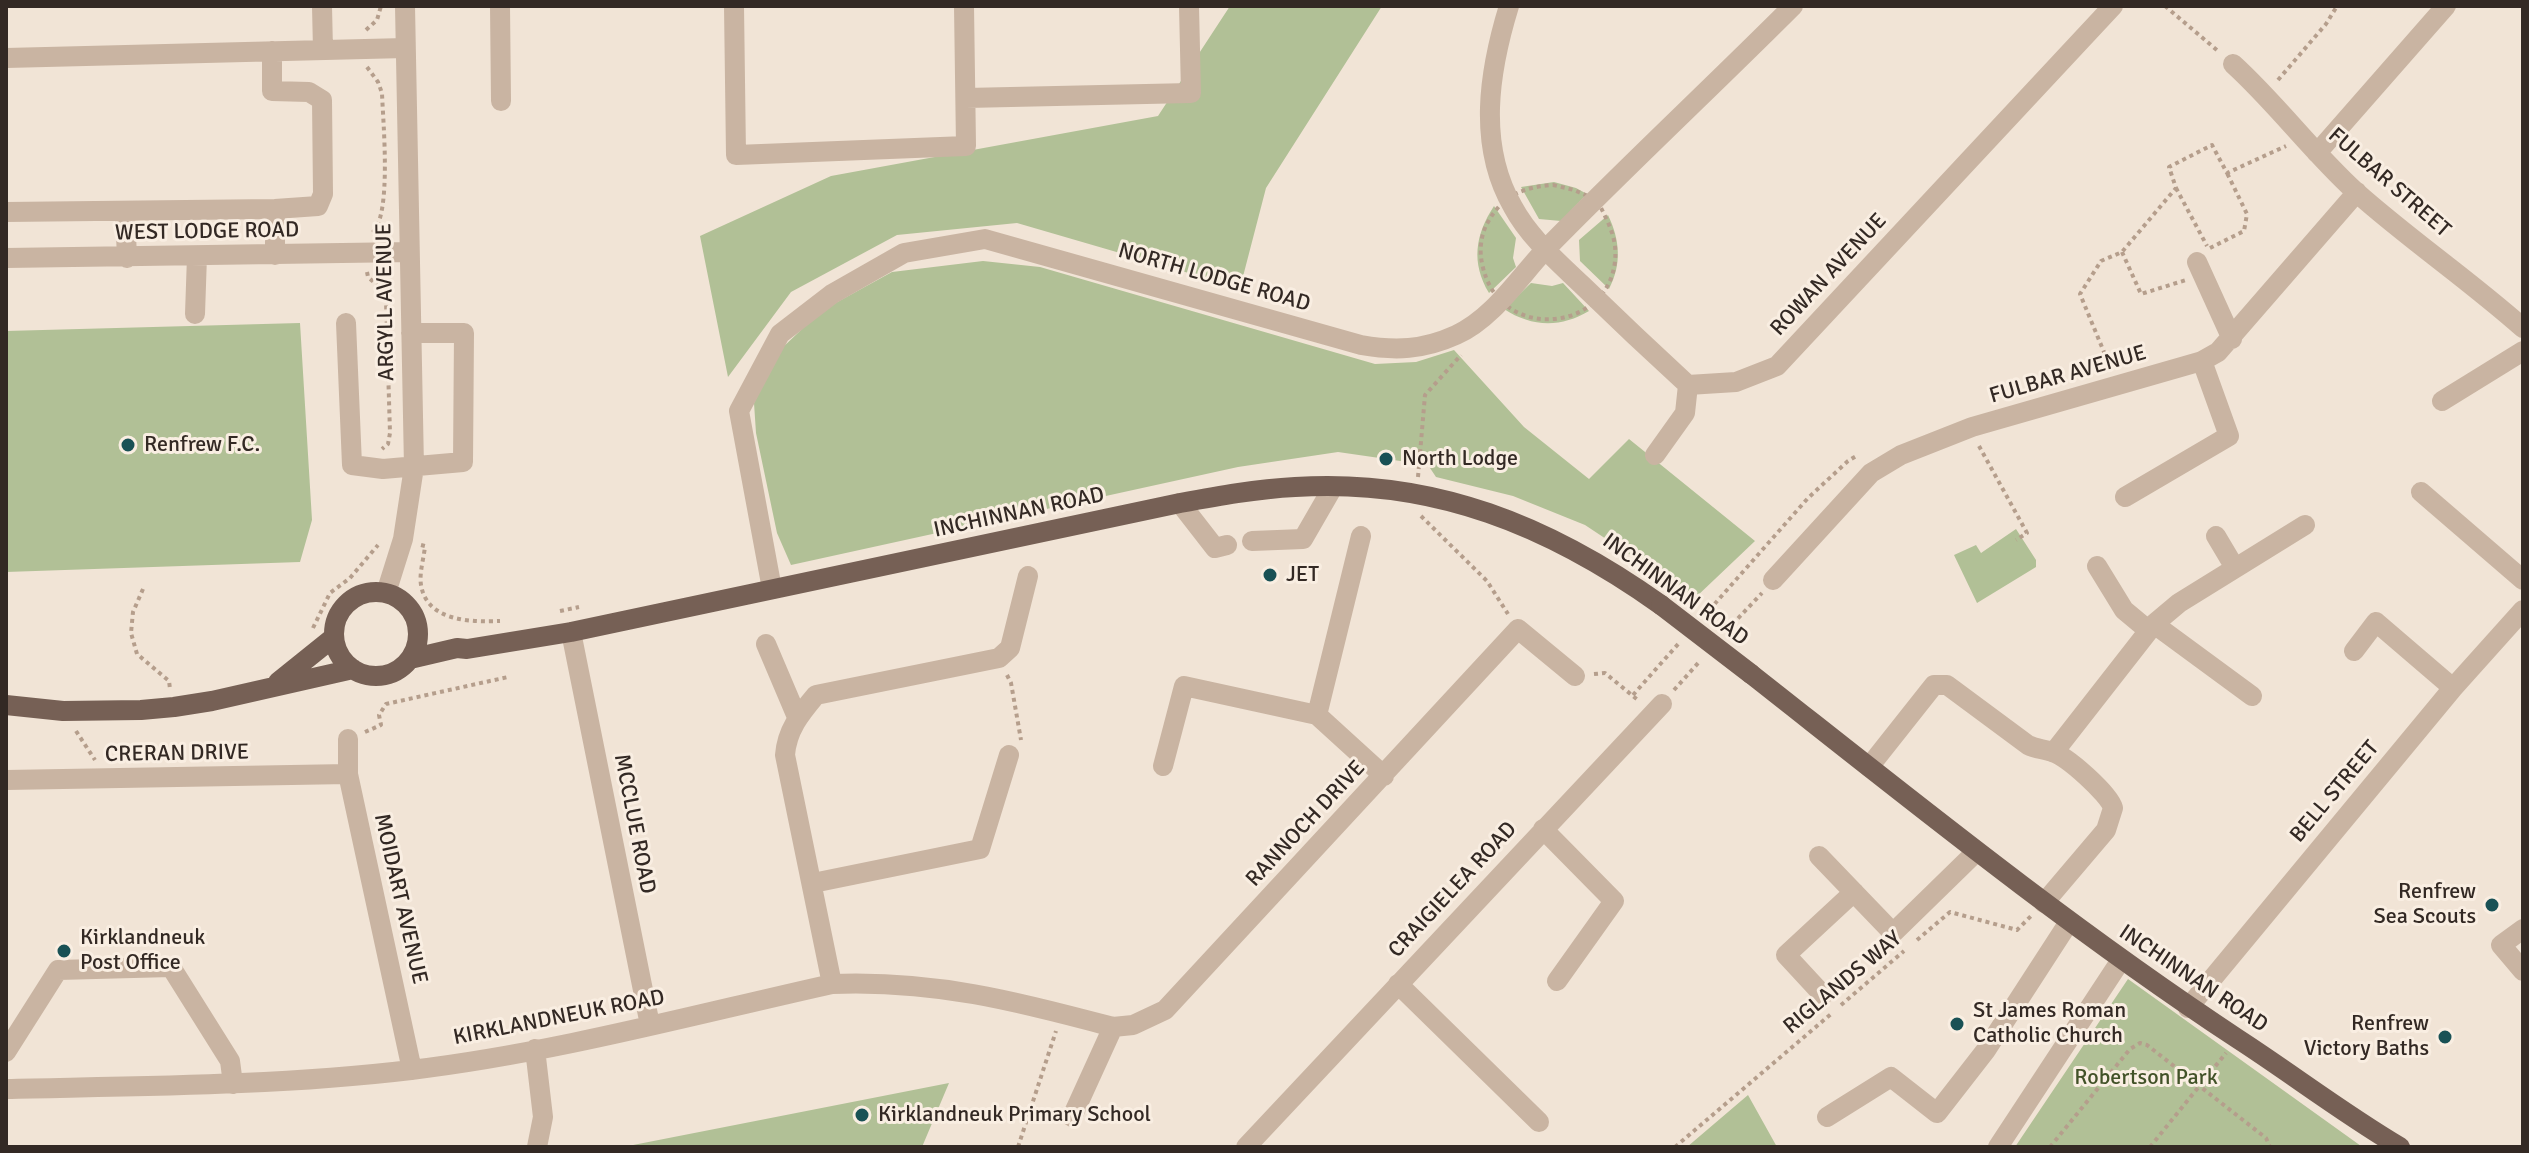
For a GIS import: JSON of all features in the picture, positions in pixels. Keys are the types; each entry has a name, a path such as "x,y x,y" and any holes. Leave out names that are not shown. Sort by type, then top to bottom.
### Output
{"main road":[{"name":"INCHINNAN ROAD","path":"410,659 457,648 571,632 1180,503 1267,489 1333,487 1417,494 1487,511 1540,532 1613,570 2069,922 2188,1008 2400,1147"},
{"path":"386,593 411,610 418,630 415,650 401,668 389,674 364,674 353,669 337,650 335,624 340,612 360,595 386,593"},
{"path":"418,630 457,648"},
{"path":"275,685 334,637"},
{"path":"6,705 63,711 174,707 353,669"}],"street":[{"path":"322,6 323,50"},
{"name":"ARGYLL AVENUE","path":"386,593 403,539 414,467 405,6"},
{"path":"500,6 501,101"},
{"path":"734,6 736,155 966,146 964,6"},
{"path":"966,98 1191,93 1189,6"},
{"path":"1509,6 1498,42 1489,126 1501,183 1513,209 1546,250 1688,385 1685,413 1655,455"},
{"name":"NORTH LODGE ROAD","path":"772,589 739,411 780,334 832,294 904,253 985,239 1361,345 1391,350 1422,346 1457,335 1481,319 1546,250 1793,6"},
{"name":"ROWAN AVENUE","path":"1688,385 1736,382 1777,366 2113,6"},
{"path":"2310,146 2446,6"},
{"path":"6,58 405,48"},
{"path":"6,212 313,207 323,199 322,100 309,92 272,91 272,51"},
{"name":"FULBAR STREET","path":"2233,64 2267,94 2310,146 2357,192 2523,328"},
{"name":"FULBAR AVENUE","path":"1773,580 1871,473 1901,455 1972,427 2202,361 2218,352 2357,192"},
{"path":"275,209 275,255"},
{"path":"125,211 127,258"},
{"name":"WEST LODGE ROAD","path":"6,258 409,252"},
{"path":"195,314 197,256"},
{"path":"2203,262 2232,339"},
{"path":"346,323 352,465 414,467 463,462 464,333 411,333"},
{"path":"2442,401 2523,351"},
{"path":"2125,497 2229,436 2202,361"},
{"path":"1252,541 1303,539 1333,487"},
{"path":"2421,492 2523,580"},
{"path":"1180,503 1215,548 1227,545"},
{"path":"2054,752 2151,627 2179,603 2305,525"},
{"path":"1317,715 1361,536"},
{"path":"2216,536 2235,568"},
{"path":"2097,566 2124,610 2252,696"},
{"path":"832,984 785,755 786,740 797,717 816,695 999,658 1010,648 1028,576"},
{"name":"BELL STREET","path":"2188,1008 2453,688 2523,610"},
{"path":"2354,651 2376,622 2453,688"},
{"path":"1518,629 1575,676"},
{"name":"RANNOCH DRIVE","path":"1113,1027 1133,1025 1165,1010 1518,629"},
{"name":"MCCLUE ROAD","path":"571,632 650,1025"},
{"path":"766,644 797,717"},
{"path":"1869,767 1930,690 1941,684 1947,685 2028,745 2054,752 2104,791 2113,808 2106,830 2044,903"},
{"path":"1163,766 1184,686 1317,715 1384,776"},
{"name":"CRAIGIELEA ROAD","path":"1258,1143 1398,984 1662,704"},
{"name":"MOIDART AVENUE","path":"348,739 348,774 412,1070"},
{"path":"813,883 980,849 1009,755"},
{"name":"CRERAN DRIVE","path":"6,780 348,774"},
{"name":"CRAIGIELEA ROAD","path":"1543,829 1614,901 1557,981"},
{"path":"1819,856 1893,933 1976,852"},
{"path":"1823,995 1786,955 1854,892"},
{"path":"1827,1117 1891,1077 1937,1113 1986,1050 2069,922"},
{"path":"2523,929 2501,945 2523,971"},
{"path":"1998,1147 2121,960"},
{"path":"6,1052 58,970 171,967 230,1061 233,1084"},
{"name":"KIRKLANDNEUK ROAD","path":"6,1089 233,1084 412,1070 535,1049 832,984 954,989 1113,1027"},
{"name":"CRAIGIELEA ROAD","path":"1398,984 1539,1122"},
{"path":"1072,1117 1113,1027"},
{"path":"535,1049 543,1117 537,1147"}],"path":[{"path":"377,468 377,453 388,444 390,433 386,301 379,287 368,277 366,253 367,237 379,227 384,203 382,93 378,82 367,70 366,30 377,20 381,6"},
{"path":"2165,6 2233,64"},
{"path":"2267,94 2326,24 2337,6"},
{"path":"2122,252 2141,294 2203,262 2244,231 2247,214 2212,145 2169,167 2203,262"},
{"path":"2227,173 2310,146"},
{"path":"2118,385 2080,294 2101,261 2122,252 2176,188"},
{"path":"1417,494 1425,395 1464,352"},
{"path":"1972,427 1983,456 2027,533 2016,540"},
{"path":"1695,626 1808,498 1848,461 1867,450"},
{"path":"1396,492 1487,581 1518,629"},
{"path":"312,630 330,593 350,578 388,534 425,546 421,585 429,601 444,615 466,622 514,621"},
{"path":"143,589 133,612 131,633 137,654 169,681 174,707"},
{"path":"555,612 582,607"},
{"path":"1575,676 1605,673 1633,695 1685,637"},
{"path":"999,658 1011,683 1021,745 1009,755"},
{"path":"348,739 381,725 379,715 386,704 508,677"},
{"path":"63,711 107,779"},
{"name":"RIGLANDS WAY","path":"1916,942 1950,912 2017,930 2044,903"},
{"name":"RIGLANDS WAY","path":"1675,1147 1904,951"},
{"path":"1018,1147 1061,1013"},
{"path":"2150,1147 2237,1039"},
{"path":"2050,1147 2136,1044 2147,1045 2266,1138 2270,1147"}],"green space":[{"path":"1230,6 1382,6 1266,188 1240,288 1017,223 897,235 791,292 728,377 700,236 831,176 1158,116"},
{"path":"1554,182 1587,194 1561,221 1539,219 1521,187"},
{"path":"1494,206 1516,238 1513,258 1516,267 1489,293 1480,271 1478,249 1479,238"},
{"path":"1608,215 1618,252 1609,289 1580,261 1579,240"},
{"path":"983,261 1040,267 1375,364 1416,362 1454,350 1524,427 1589,479 1629,439 1755,541 1695,598 1585,525 1513,496 1436,477 1428,465 1338,452 1238,467 791,565 777,533 756,433 754,403 781,349 821,311 892,272"},
{"path":"1531,283 1552,286 1563,283 1589,311 1568,320 1546,323 1525,319 1504,309"},
{"name":"Renfrew F.C.","path":"300,323 312,520 300,562 6,572 6,331"},
{"path":"2016,529 2036,560 2036,567 1977,603 1954,555 1976,545 1981,553"},
{"name":"Robertson Park","path":"2128,979 2361,1146 2361,1147 2015,1147"},
{"name":"Kirklandneuk Primary School","path":"949,1083 922,1147 624,1147 628,1146"},
{"path":"1748,1095 1777,1147 1687,1147"}],"place":[{"name":"Renfrew F.C.","path":"128,445"},
{"name":"North Lodge","path":"1386,459"},
{"name":"JET","path":"1270,575"},
{"name":"Renfrew Sea Scouts","path":"2492,905"},
{"name":"Kirklandneuk Post Office","path":"64,951"},
{"name":"St James Roman Catholic Church","path":"1957,1024"},
{"name":"Renfrew Victory Baths","path":"2445,1037"},
{"name":"Kirklandneuk Primary School","path":"862,1115"}]}
